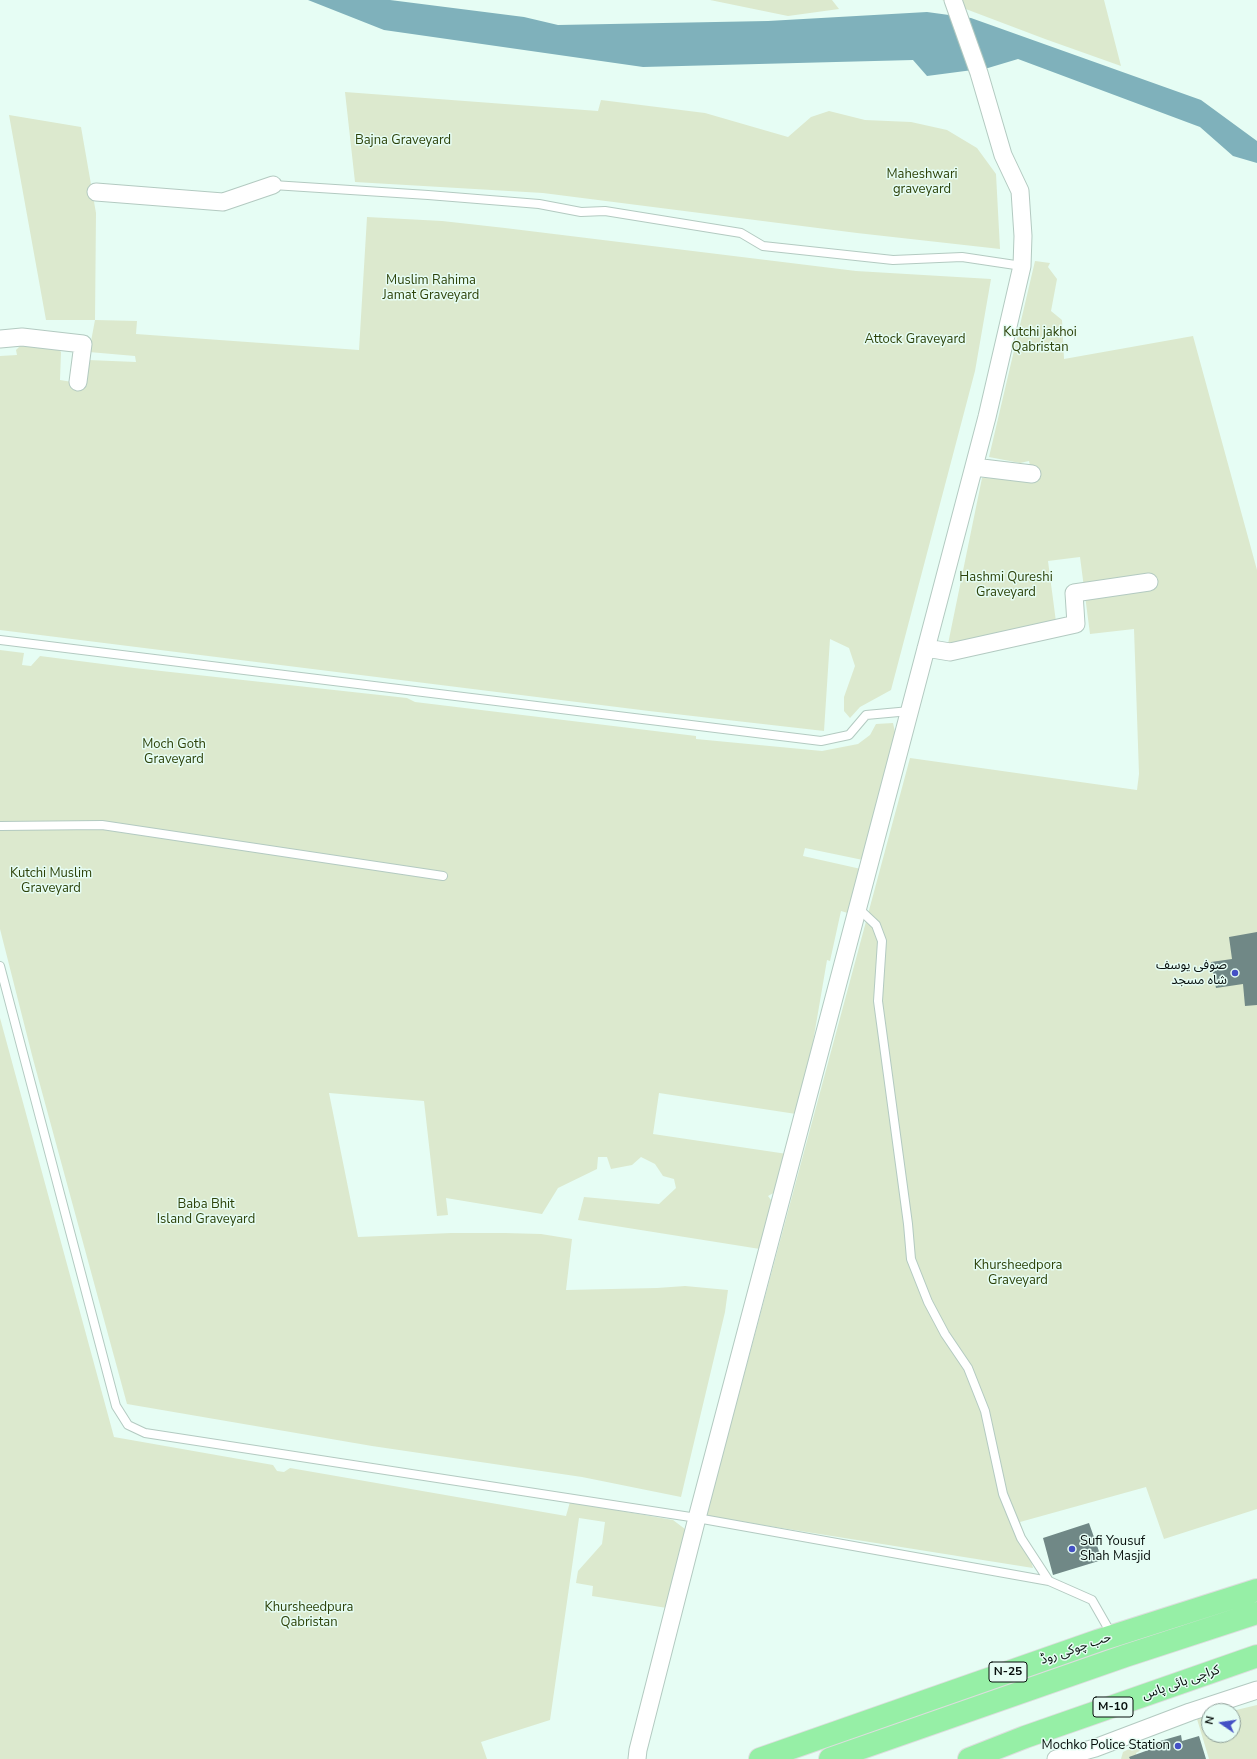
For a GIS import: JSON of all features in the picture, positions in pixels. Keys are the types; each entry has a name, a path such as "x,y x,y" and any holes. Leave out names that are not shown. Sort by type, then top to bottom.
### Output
{"highway":[{"name":"حب چوکی روڈ","path":"760,1759 1112,1636 1257,1590"},
{"path":"830,1759 1125,1656 1257,1613"},
{"name":"کراچی بائی پاس","path":"981,1758 1257,1656"}],"street":[{"path":"638,1759 638,1750 698,1518 974,466 1022,266 1023,236 1020,191 1003,155 979,73 953,0"},
{"path":"96,192 223,202 273,185"},
{"path":"0,339 22,337 83,344 78,382"},
{"path":"974,466 1032,474"},
{"path":"926,648 950,652 1076,624 1074,593 1149,582"},
{"path":"1056,1759 1094,1754 1190,1712 1257,1690"}],"lane":[{"path":"273,185 428,194 539,204 581,212 605,211 741,233 763,246 893,260 962,256 1022,266"},
{"path":"0,640 821,741 849,735 866,715 910,711"},
{"path":"0,826 102,825 443,876"},
{"path":"858,908 876,925 882,941 878,1001 908,1224 911,1259 928,1302 945,1334 968,1368 985,1411 1002,1494 1021,1538 1049,1581"},
{"path":"0,966 116,1406 128,1425 145,1433 698,1518 1049,1581 1092,1600 1112,1636"}],"green space":[{"path":"710,0 832,0 839,9 788,16"},
{"path":"942,0 1104,0 1121,66 1045,39"},
{"path":"345,92 598,111 601,100 705,113 788,137 811,117 829,111 865,120 911,122 947,130 977,148 996,174 1000,249 857,233 543,193 355,182"},
{"path":"9,115 81,127 96,213 95,320 46,320"},
{"path":"367,217 442,221 856,271 991,279 975,371 891,690 860,707 850,718 844,711 844,697 855,666 849,648 830,639 824,731 649,711 0,630 0,356 17,355 16,350 22,344 54,344 61,352 60,380 72,382 88,360 136,362 135,356 89,352 95,320 137,321 136,334 359,350"},
{"name":"Khursheedpora Graveyard","path":"1035,261 1050,263 1048,267 1057,279 1051,311 1062,320 1064,359 1193,336 1257,570 1257,1509 1164,1539 1146,1487 1020,1522 1033,1568 706,1516 910,758 1137,790 1139,774 1134,629 1090,634 1080,557 1048,561 1056,622 948,644 982,478 1033,479 1029,461 1020,463 989,457"},
{"path":"0,650 24,653 22,665 31,666 40,656 134,668 407,698 415,702 696,736 696,739 822,751 858,744 870,735 876,724 893,723 895,732 894,743 863,860 805,848 803,856 861,869 851,914 841,911 830,961 827,960 813,1042 796,1114 659,1093 653,1134 787,1154 777,1191 768,1196 774,1204 760,1249 578,1220 584,1197 659,1204 676,1188 674,1179 663,1176 655,1164 641,1157 632,1165 611,1169 607,1157 598,1157 597,1169 558,1188 542,1214 446,1198 448,1215 437,1216 424,1101 329,1093 358,1237 451,1233 541,1234 572,1239 566,1290 685,1286 728,1290 725,1312 681,1497 582,1477 372,1446 127,1404 33,1059 0,929 0,829 105,830 442,880 444,872 101,821 0,822"},
{"name":"Khursheedpura Qabristan","path":"0,1018 114,1437 273,1465 277,1471 284,1472 290,1468 566,1516 570,1502 673,1520 685,1529 667,1608 592,1596 593,1586 576,1583 578,1571 602,1544 605,1522 579,1518 550,1720 481,1742 487,1759 0,1759"},
{"path":"1257,1705 1257,1759 1209,1759 1204,1743 1241,1743 1241,1709"},
{"path":"1201,1718 1201,1732 1197,1719"},
{"path":"1143,1742 1145,1748 1136,1753 1137,1759 1121,1759 1123,1752"}],"water":[{"path":"308,0 390,0 524,17 558,25 768,21 927,12 971,18 1201,100 1257,141 1257,163 1233,156 1200,127 1018,59 988,68 927,76 913,60 643,67 384,30"}],"building":[{"name":"صوفی یوسف شاہ مسجد","path":"1257,932 1257,1005 1245,1006 1243,984 1216,988 1211,962 1232,959 1229,937"},
{"name":"Sufi Yousuf Shah Masjid","path":"1089,1523 1102,1560 1053,1575 1043,1538"},
{"name":"Mochko Police Station","path":"1181,1735 1182,1741 1199,1736 1206,1759 1130,1759 1129,1757 1154,1748 1153,1743"}],"place":[{"name":"صوفی یوسف شاہ مسجد","path":"1235,973"},
{"name":"Sufi Yousuf Shah Masjid","path":"1072,1549"},
{"name":"Mochko Police Station","path":"1178,1746"}],"park label":[{"name":"Bajna Graveyard","path":"403,141"},
{"name":"Maheshwari graveyard","path":"922,182"},
{"name":"Muslim Rahima Jamat Graveyard","path":"431,288"},
{"name":"Attock Graveyard","path":"915,340"},
{"name":"Kutchi jakhoi Qabristan","path":"1040,340"},
{"name":"Hashmi Qureshi Graveyard","path":"1006,586"},
{"name":"Moch Goth Graveyard","path":"174,752"},
{"name":"Kutchi Muslim Graveyard","path":"51,882"},
{"name":"Baba Bhit Island Graveyard","path":"206,1212"}]}
